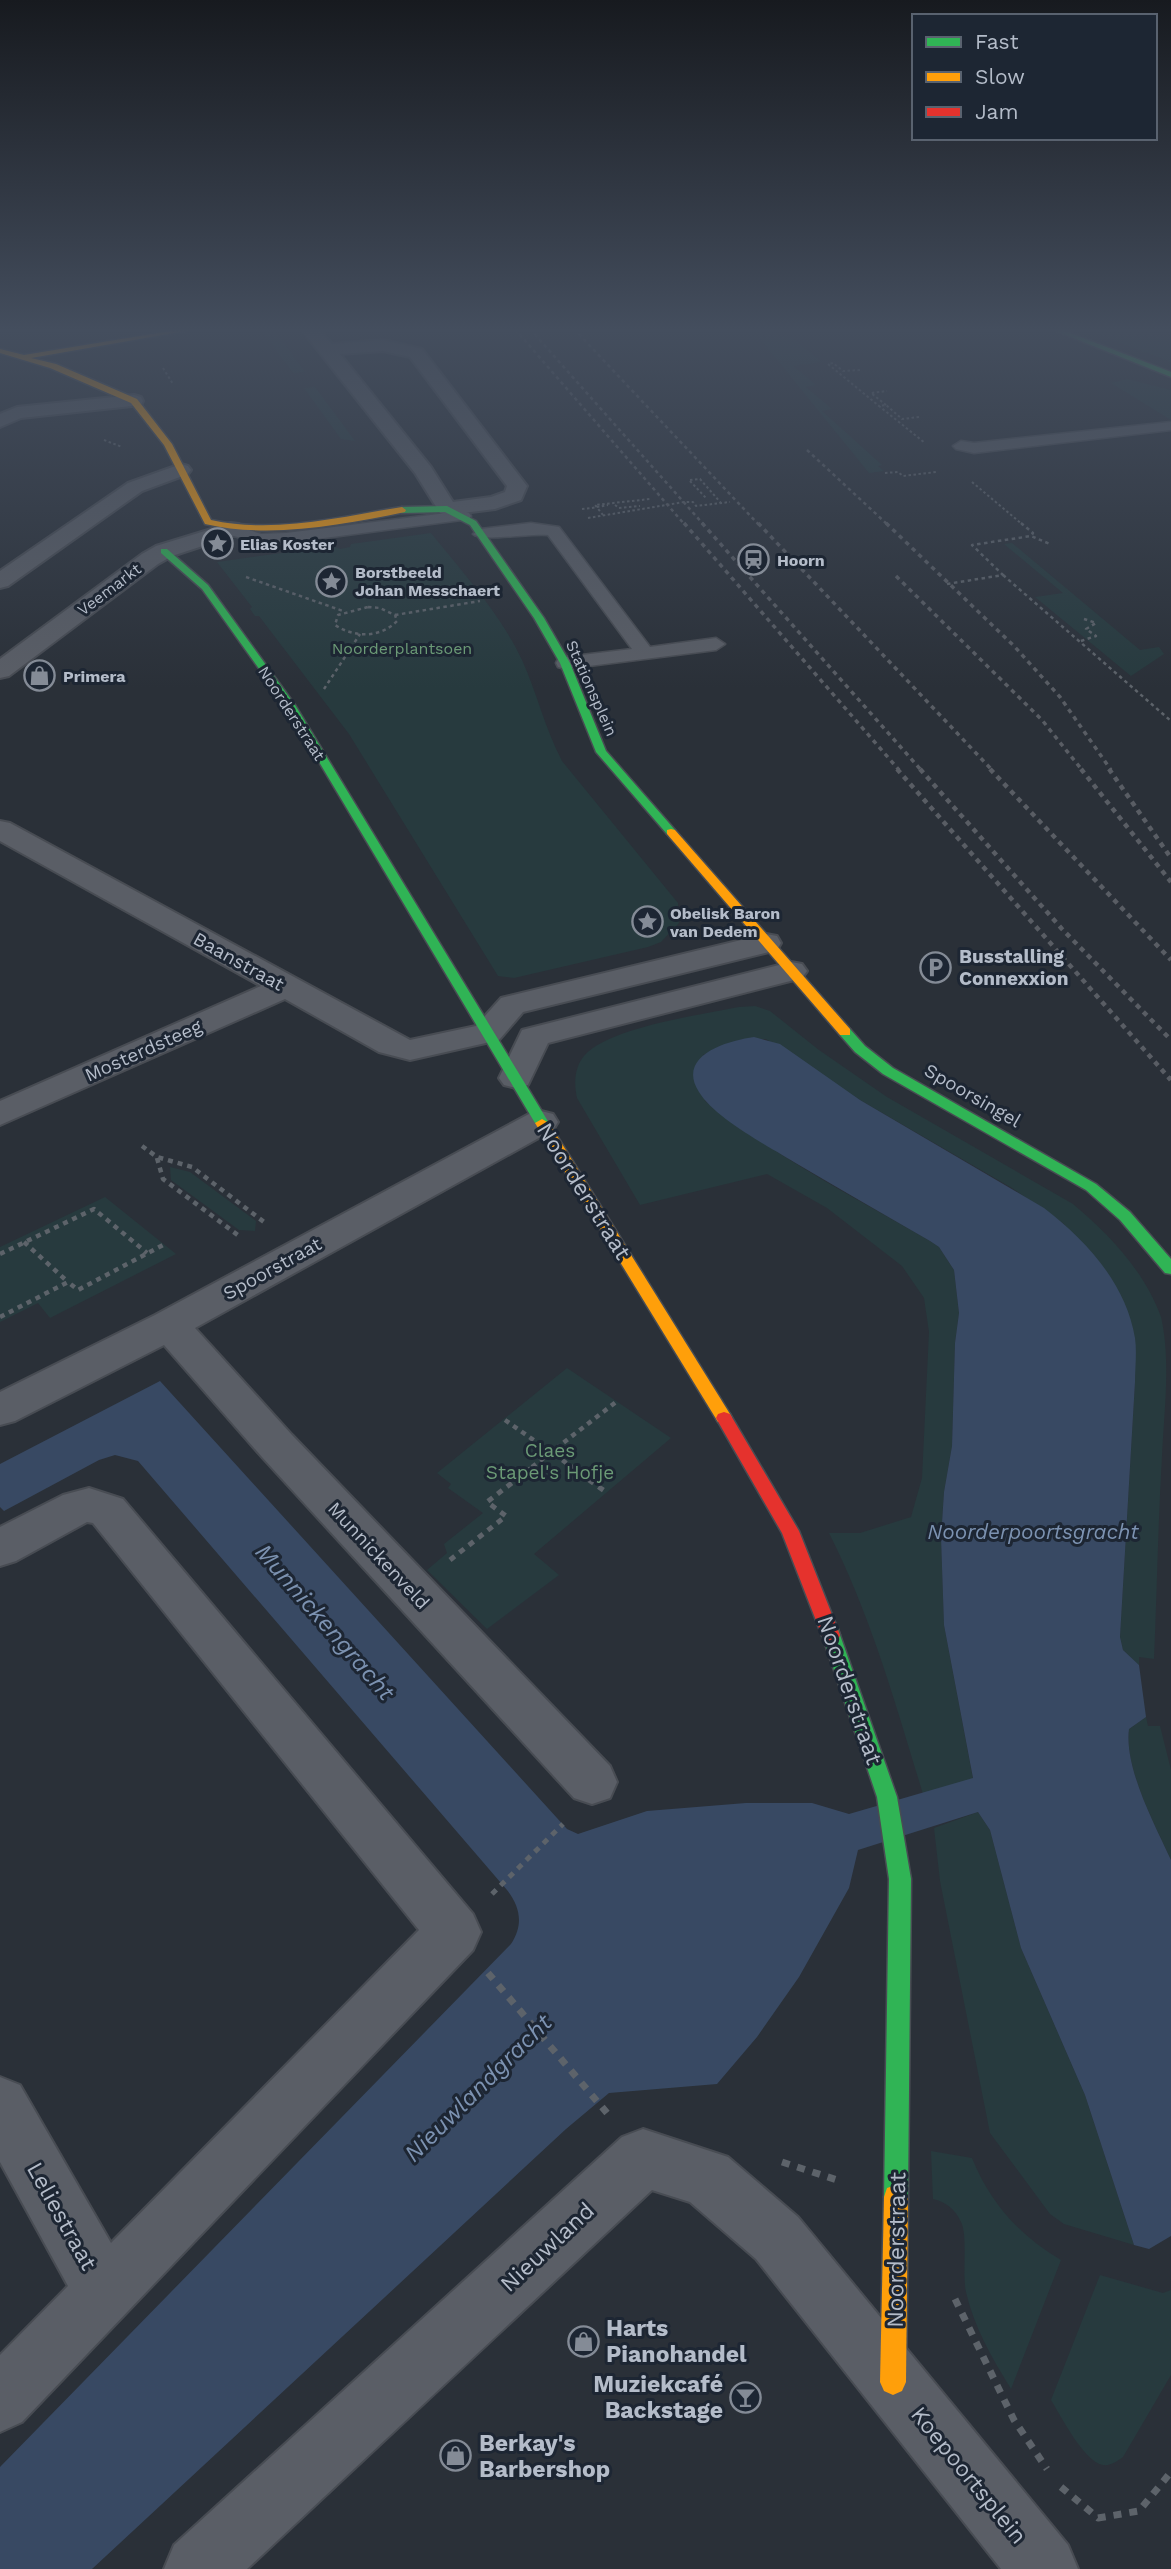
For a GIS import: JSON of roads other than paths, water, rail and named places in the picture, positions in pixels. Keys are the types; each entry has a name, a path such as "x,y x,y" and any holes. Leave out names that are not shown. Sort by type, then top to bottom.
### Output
{"street":[{"path":"168,449 208,522 231,529"},
{"path":"408,449 455,512 514,496 517,486 489,449"},
{"path":"0,581 135,487 181,470"},
{"name":"Stationsplein","path":"455,512 481,534 539,618 565,663 601,752 766,943"},
{"name":"Veemarkt","path":"0,671 150,559 172,556 231,529"},
{"name":"Noorderstraat","path":"172,556 205,587 290,705 487,1034 694,1367 790,1531 828,1625 887,1797 900,1879 893,2382"},
{"name":"Baanstraat","path":"0,829 391,1045 410,1050 487,1034"},
{"path":"487,1034 512,1005 766,943"},
{"name":"Spoorsingel","path":"766,943 860,1049 888,1071 1091,1187 1125,1216 1171,1269"},
{"path":"516,1078 534,1037 791,971"},
{"name":"Mosterdsteeg","path":"0,1114 286,987"},
{"name":"Spoorstraat","path":"0,1410 169,1325 275,1246 541,1122"},
{"name":"Munnickenveld","path":"169,1325 277,1446 592,1782"},
{"path":"0,1548 78,1507 89,1505 108,1511 473,1934 104,2290 0,2400"},
{"name":"Leliestraat","path":"0,2105 104,2290"},
{"name":"Nieuwland","path":"198,2569 643,2158 707,2178 777,2238 893,2382"},
{"name":"Koepoortsplein","path":"893,2382 1044,2569"}],"lane":[{"path":"231,529 259,539 286,538 455,512"},
{"path":"481,534 531,528 553,530 645,653"},
{"path":"565,663 716,644"}],"water":[{"path":"754,1037 780,1044 860,1100 1044,1208 1075,1235 1102,1265 1114,1282 1130,1318 1135,1338 1136,1360 1120,1637 1123,1650 1139,1665 1146,1717 1129,1729 1131,1761 1142,1796 1171,1860 1171,2236 1149,2249 1134,2245 1085,2095 1021,1948 990,1830 978,1812 858,1850 849,1888 799,1977 757,2037 717,2084 609,2093 566,2129 92,2569 0,2569 0,2467 511,1944 518,1930 519,1916 507,1890 138,1461 115,1455 99,1460 4,1511 0,1507 0,1464 160,1381 567,1829 578,1834 647,1811 746,1803 812,1803 849,1814 973,1778 944,1625 941,1538 944,1492 952,1446 955,1343 959,1313 954,1270 939,1247 760,1142 707,1102 694,1079 694,1069 699,1060 718,1047"}],"railway":[{"path":"619,449 685,525"},
{"path":"636,449 704,525"},
{"path":"687,449 759,525"},
{"path":"807,450 888,525"},
{"path":"684,523 899,770"},
{"path":"702,523 921,770"},
{"path":"758,523 992,770"},
{"path":"886,523 1014,646 1060,697 1111,770"},
{"path":"896,576 1042,720 1082,770"},
{"path":"897,769 1170,1079"},
{"path":"920,769 1062,929 1171,1040"},
{"path":"990,769 1171,960"},
{"path":"1081,769 1171,882"},
{"path":"1109,769 1171,858"}],"place":[{"name":"Elias Koster","path":"217,544"},
{"name":"Hoorn","path":"754,560"},
{"name":"Borstbeeld Johan Messchaert","path":"332,581"},
{"name":"Primera","path":"40,676"},
{"name":"Obelisk Baron van Dedem","path":"647,922"},
{"name":"Busstalling Connexxion","path":"936,967"},
{"name":"Harts Pianohandel","path":"583,2341"},
{"name":"Muziekcafé Backstage","path":"746,2397"},
{"name":"Berkay's Barbershop","path":"456,2456"}],"park label":[{"name":"Noorderplantsoen","path":"402,648"},
{"name":"Claes Stapel's Hofje","path":"550,1461"}],"water label":[{"name":"Noorderpoortsgracht","path":"1033,1532"},
{"name":"Munnickengracht","path":"325,1622"},
{"name":"Nieuwlandgracht","path":"478,2088"}]}
